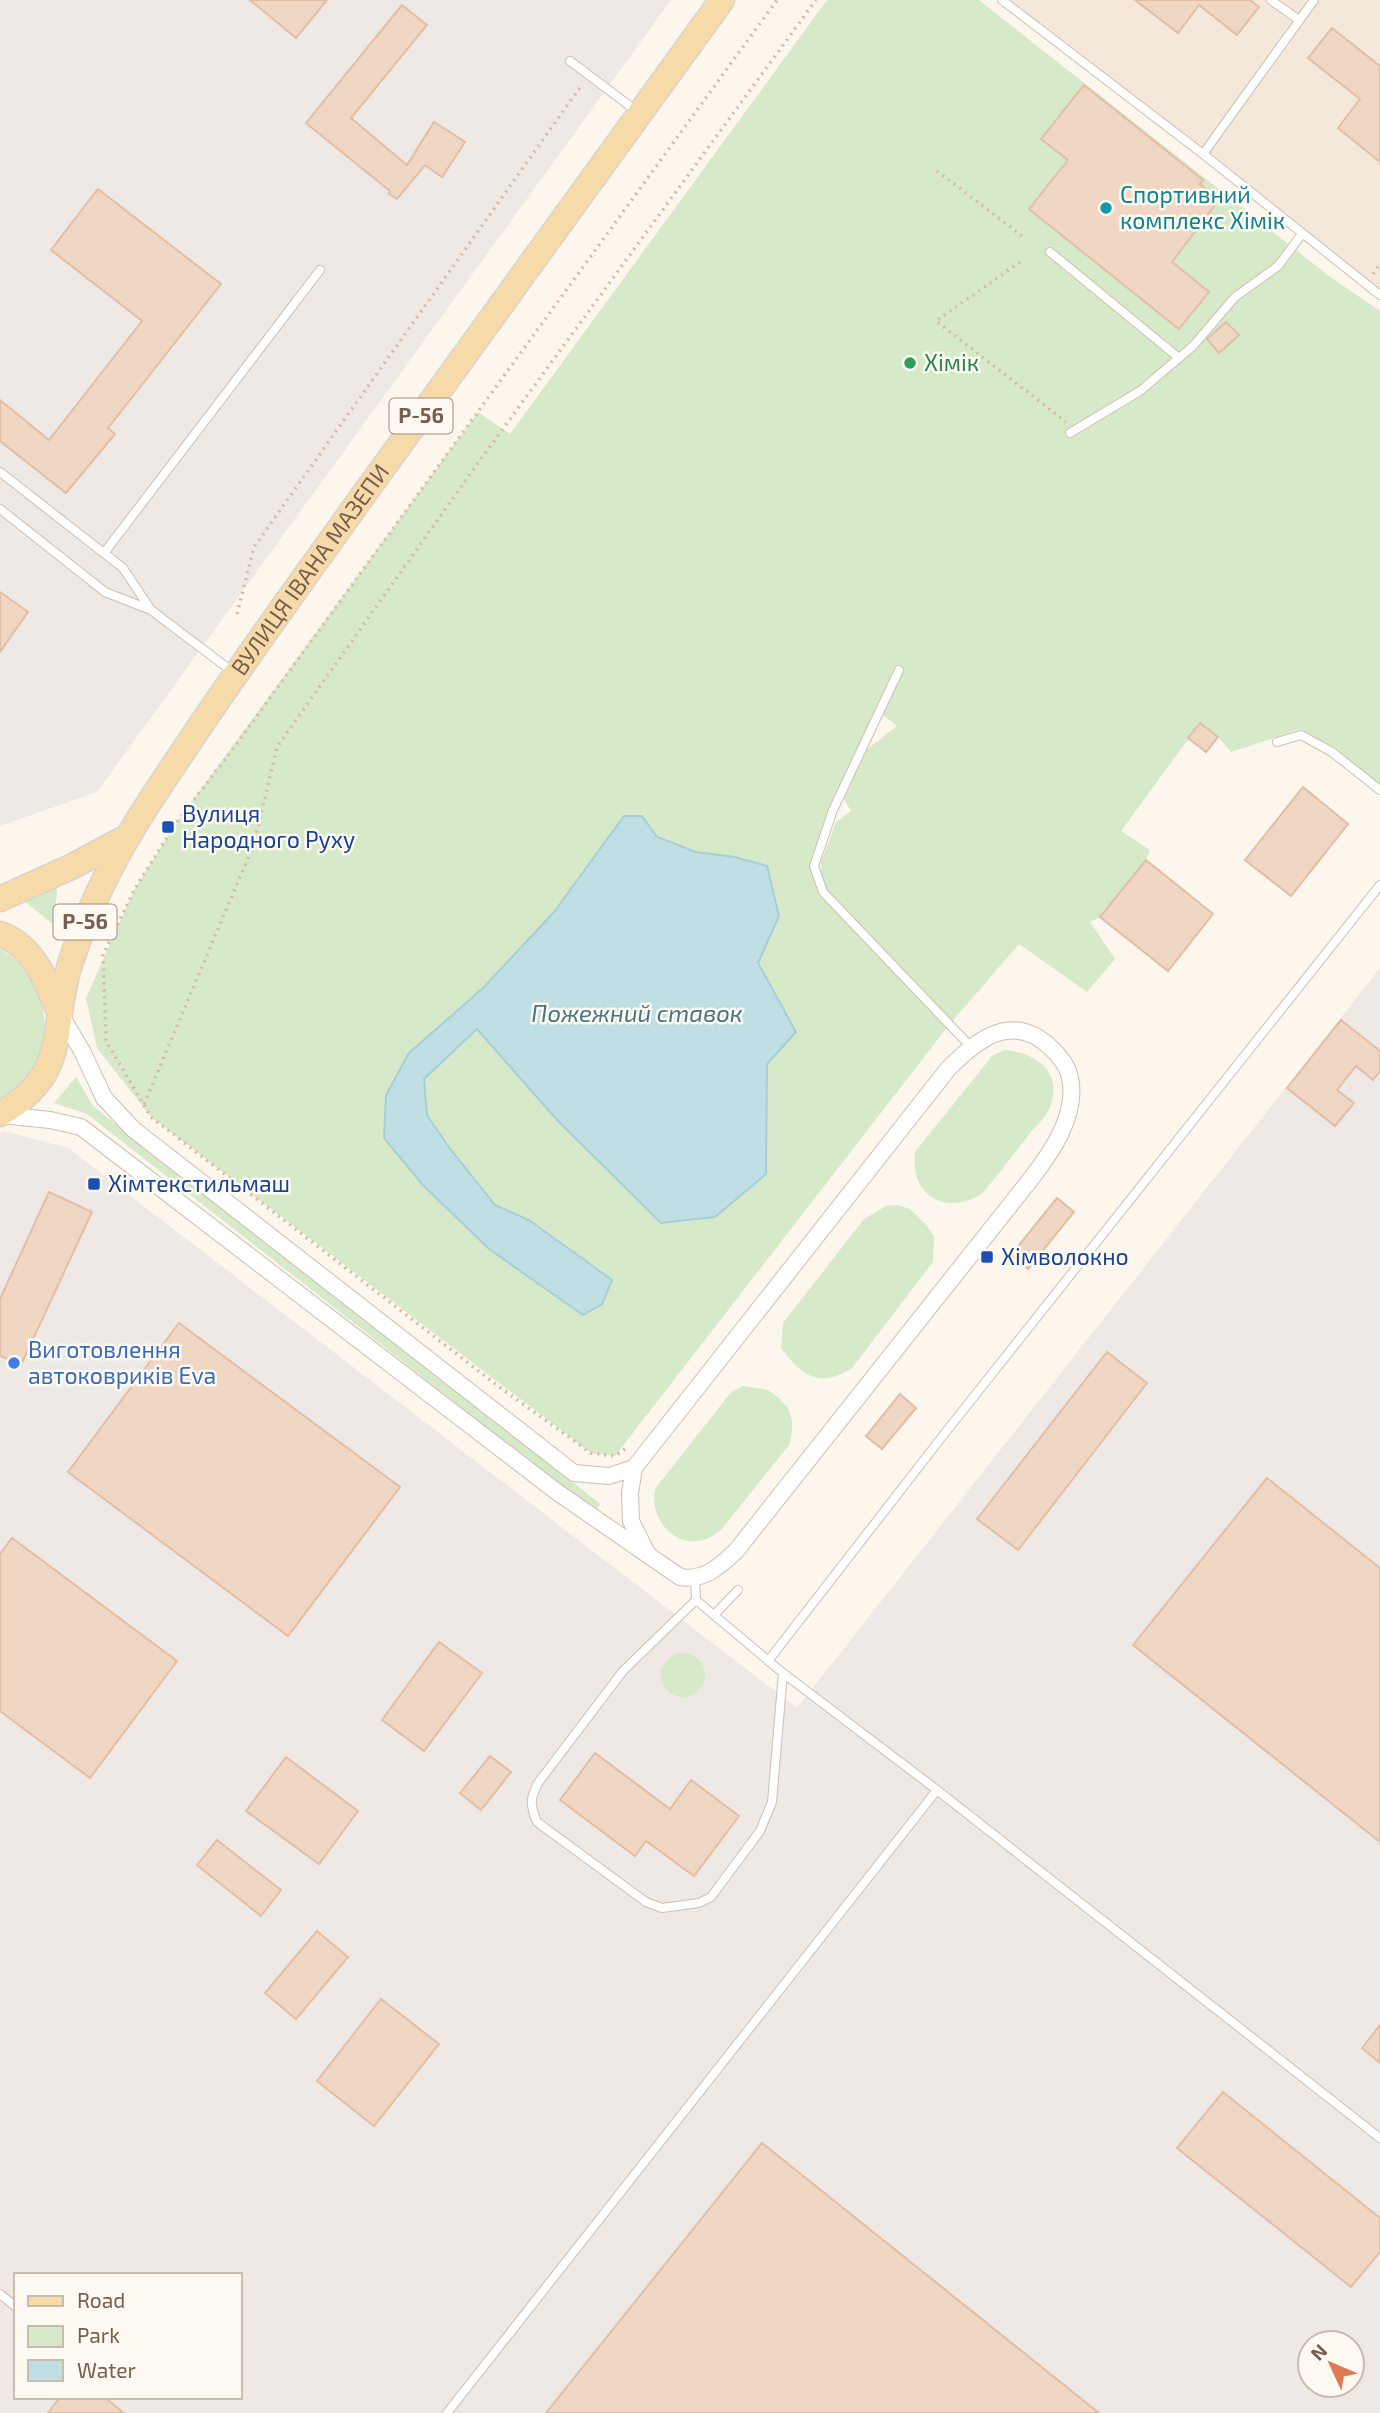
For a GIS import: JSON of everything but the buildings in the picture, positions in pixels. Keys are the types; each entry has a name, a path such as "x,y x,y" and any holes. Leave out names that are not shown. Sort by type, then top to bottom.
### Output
{"main road":[{"name":"ВУЛИЦЯ ІВАНА МАЗЕПИ","path":"60,1013 69,968 84,923 127,837 235,673 722,0"},
{"name":"ВУЛИЦЯ ІВАНА МАЗЕПИ","path":"0,899 73,866 127,837"},
{"path":"0,934 19,946 46,977 60,1013"},
{"name":"Р-56","path":"0,1115 19,1103 35,1088 48,1069 55,1050 60,1013"}],"street":[{"path":"60,1013 104,1098 144,1138 574,1473 609,1476 634,1468"},
{"path":"0,1115 50,1120 81,1128 557,1492 680,1577 695,1579 716,1570 736,1551 1052,1152 1065,1124 1070,1100 1070,1077 1059,1055 1042,1040 1025,1032 1007,1030 989,1035 971,1047 948,1069 634,1468 630,1493 631,1521 647,1554"}],"lane":[{"path":"1002,0 1203,154 1380,295"},
{"path":"1271,0 1299,20"},
{"path":"1203,154 1314,0"},
{"path":"570,61 640,114"},
{"path":"1073,432 1140,391 1193,346 1235,297 1278,266 1302,234"},
{"path":"1050,251 1179,358"},
{"path":"104,553 320,270"},
{"path":"0,473 123,568 151,610"},
{"path":"0,509 105,592 151,610 235,673"},
{"path":"899,670 833,810 814,866 823,892 971,1047"},
{"path":"1277,742 1301,735 1332,752 1380,790"},
{"path":"768,1661 945,1433 1380,885"},
{"path":"695,1579 696,1600 768,1661 937,1790 1380,2138"},
{"path":"714,1615 738,1590"},
{"path":"696,1600 623,1671 538,1783 531,1797 531,1809 537,1822 646,1902 662,1908 699,1903 711,1898 760,1831 772,1802 783,1673"},
{"path":"447,2413 937,1790"},
{"path":"0,2294 14,2305"}],"path":[{"path":"635,1443 615,1456 591,1453 498,1386 151,1117 106,1041 103,955 134,890 176,823 230,753 777,0"},
{"path":"143,1105 254,844 277,747 475,467 816,0"},
{"path":"237,614 254,547 589,76"},
{"path":"937,171 1026,239"},
{"path":"1020,262 936,321 1073,432"}],"shaded area":[{"path":"0,0 671,0 97,792 0,826"},
{"path":"1002,0 1380,0 1380,287 1376,292"},
{"path":"1380,968 1380,2413 0,2413 0,1133 4,1131 68,1148 797,1708"}],"green space":[{"path":"827,0 979,0 1329,276 1380,311 1380,787 1336,751 1301,729 1231,752 1200,723 1121,831 1150,850 1146,860 1100,917 1090,922 1115,959 1087,992 1019,944 949,1025 615,1456 591,1453 151,1117 97,1048 86,998 134,890 176,823 478,412 510,434","holes":["879,712 897,726 866,750 844,799 851,811 836,822 821,862 822,888 814,866 833,810"]},
{"path":"57,888 54,925 23,900"},
{"path":"0,949 19,963 33,982 42,1003 45,1026 43,1048 35,1069 20,1086 0,1100"},
{"path":"1004,1050 1036,1060 1050,1074 1053,1095 1049,1110 983,1193 956,1203 933,1198 924,1191 918,1180 915,1152 992,1056"},
{"path":"76,1077 93,1106 573,1482 600,1504 597,1510 589,1507 87,1114 54,1103"},
{"path":"898,1205 910,1209 934,1237 933,1262 852,1368 830,1378 804,1372 781,1348 783,1323 864,1219 886,1206"},
{"path":"743,1386 768,1390 788,1408 792,1421 789,1445 721,1530 707,1539 695,1541 675,1536 660,1521 654,1500 655,1489 731,1392"},
{"path":"683,1653 699,1659 705,1675 699,1691 683,1697 667,1691 661,1675 667,1659"}],"water":[{"name":"Пожежний ставок","path":"624,816 642,816 657,837 696,852 735,857 767,866 779,916 758,963 796,1032 767,1064 766,1174 715,1217 661,1223 558,1121 477,1029 424,1079 427,1115 495,1205 529,1220 612,1280 602,1304 583,1315 489,1249 422,1184 384,1138 386,1095 409,1053 483,988 554,912"}],"place":[{"name":"Спортивний комплекс Хімік","path":"1106,208"},
{"name":"Хімік","path":"910,363"},
{"name":"Вулиця Народного Руху","path":"168,827"},
{"name":"Хімтекстильмаш","path":"94,1184"},
{"name":"Хімволокно","path":"987,1257"},
{"name":"Виготовлення автоковриків Eva","path":"14,1363"}]}
